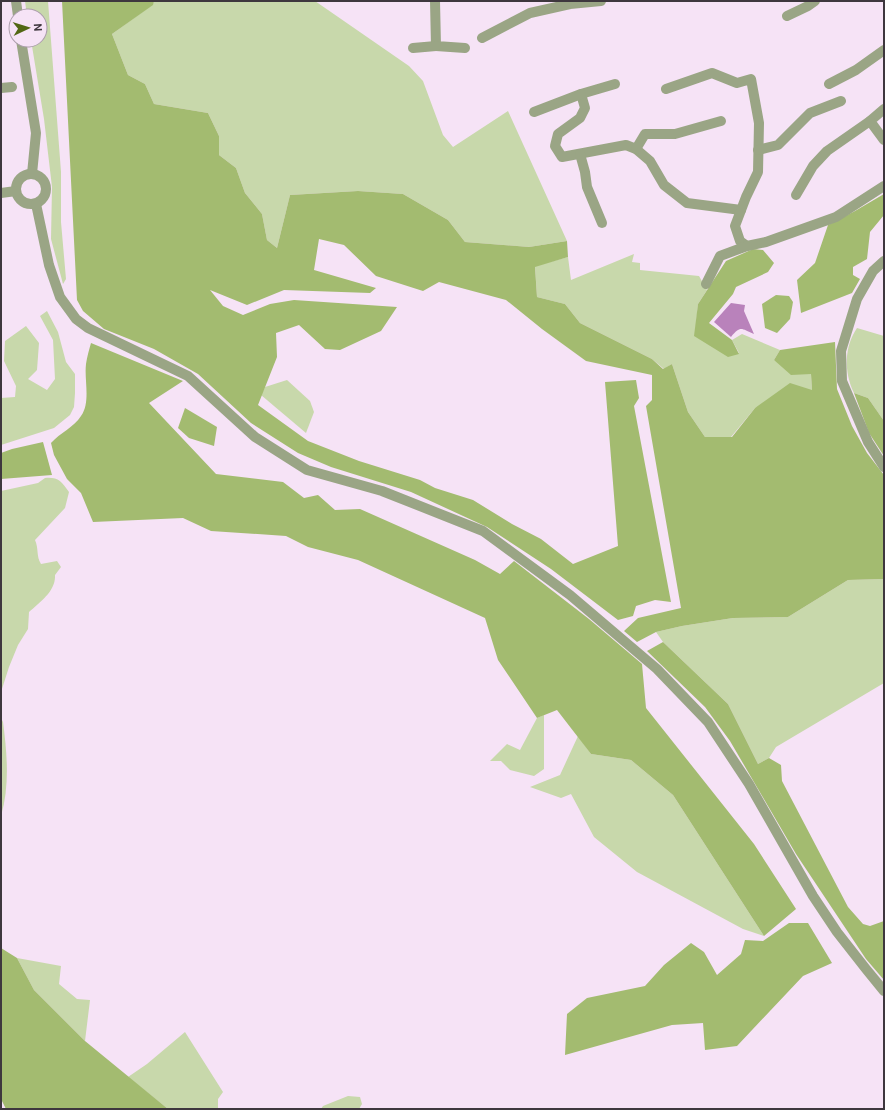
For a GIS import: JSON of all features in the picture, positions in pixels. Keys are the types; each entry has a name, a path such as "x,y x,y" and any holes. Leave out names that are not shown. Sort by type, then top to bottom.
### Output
{"street":[{"path":"436,1 436,46"},
{"path":"482,38 530,14 570,4 600,1"},
{"path":"787,16 815,1"},
{"path":"413,48 436,46 465,48"},
{"path":"22,48 36,133 32,174"},
{"path":"828,84 856,70 884,50"},
{"path":"666,89 712,73 737,83 751,79 759,123 758,172 735,226 740,241 747,246"},
{"path":"534,112 581,94 614,84"},
{"path":"1,88 12,87"},
{"path":"581,94 585,108 580,118 558,134 555,146 562,157 626,145 636,149 650,161 664,185 687,203 741,210"},
{"path":"758,150 778,145 810,113 841,101"},
{"path":"796,195 813,166 828,151 884,109"},
{"path":"636,149 645,134 675,134 721,121"},
{"path":"870,121 884,140"},
{"path":"580,154 587,187 602,223"},
{"path":"32,174 41,178 46,186 43,199 36,204 27,204 22,202 16,191 16,187 20,179 24,176 32,174"},
{"path":"706,284 720,256 747,246 766,242 836,217 884,186"},
{"path":"1,192 16,191"},
{"path":"36,204 49,265 60,297 76,319 88,328 188,376 255,437 307,470 382,491 483,531 570,595 656,669 708,722 749,784 813,896 837,932 884,991"},
{"path":"884,261 874,271 856,299 841,351 842,381 868,442 884,467"}],"green space":[{"path":"25,1 48,1 61,172 61,222 66,279 63,284 51,239 52,187 44,119 32,48 48,48 48,8 26,8"},
{"path":"62,1 154,1 153,5 112,34 128,75 145,84 154,104 208,113 219,136 219,155 236,168 245,193 262,214 267,240 277,248 290,195 358,191 403,194 448,220 465,242 529,247 567,241 568,257 535,267 537,297 565,304 580,323 652,359 663,369 672,364 688,412 705,437 732,437 755,408 790,383 812,390 811,374 791,375 774,360 780,350 835,342 837,389 852,426 867,453 884,475 884,579 848,580 788,617 733,618 682,626 656,632 637,642 624,631 638,618 681,608 646,406 652,400 652,375 586,361 542,329 506,300 439,282 423,291 376,276 344,245 319,239 314,270 376,288 370,293 284,290 247,305 210,290 223,306 243,315 270,304 294,300 397,307 381,331 340,350 325,349 299,325 276,333 277,357 258,405 308,441 359,461 420,480 435,488 473,500 512,524 541,539 573,564 618,546 605,382 636,380 639,398 634,406 671,602 655,600 636,606 633,616 618,620 551,569 487,527 411,492 331,467 298,453 251,423 198,374 154,349 104,329 83,311 77,300"},
{"path":"154,1 315,1 409,66 423,81 443,135 453,147 508,111 567,241 529,247 465,242 448,220 403,194 358,191 290,195 277,248 267,240 262,214 245,193 236,168 219,155 219,136 208,113 154,104 145,84 128,75 112,34 152,5"},
{"path":"884,194 884,215 870,232 867,259 853,267 853,275 860,279 852,293 801,313 797,280 815,263 828,225"},
{"path":"753,249 763,250 774,263 768,272 736,287 733,294 709,323 732,340 739,354 728,357 694,336 698,304 726,261"},
{"path":"634,254 632,262 640,263 640,270 699,276 707,290 698,304 695,336 739,353 732,340 742,334 780,350 774,360 811,374 812,390 755,408 731,437 705,437 688,412 672,364 664,369 652,359 580,323 565,304 537,297 535,266 568,257 571,280"},
{"path":"776,295 789,296 793,302 790,319 777,333 765,328 762,304"},
{"path":"47,311 58,332 66,362 75,374 74,407 70,415 54,428 1,445 1,398 15,397 16,386 4,361 5,341 26,326 39,343 37,370 28,379 47,390 55,379 53,340 40,316"},
{"path":"857,328 884,336 884,421 868,398 854,393 848,377 848,351"},
{"path":"91,343 183,381 149,403 216,474 283,482 304,498 318,495 335,510 360,509 475,560 500,574 514,561 589,619 642,664 646,708 754,844 796,909 764,936 673,795 631,760 591,754 557,710 537,718 498,660 485,618 358,560 308,547 286,536 211,531 183,518 93,522 81,493 67,479 54,455 51,443 78,420 84,410 86,404 86,364"},
{"path":"287,380 310,401 314,412 306,433 261,395 265,387"},
{"path":"854,393 868,398 884,421 884,456 869,433"},
{"path":"185,408 217,427 214,446 189,438 178,428"},
{"path":"43,442 52,475 1,479 1,453"},
{"path":"45,478 59,480 69,492 65,508 35,540 41,564 57,561 61,567 55,575 55,581 50,591 29,612 28,629 18,645 1,692 1,491 38,483"},
{"path":"884,579 884,683 776,747 769,758 758,764 728,704 663,642 656,632 682,626 733,618 788,617 848,580"},
{"path":"663,642 728,704 758,764 769,758 781,765 782,781 848,907 863,924 870,926 884,921 884,980 866,959 796,854 730,741 705,707 647,651"},
{"path":"544,715 544,769 534,776 510,770 501,761 490,761 507,744 520,750 537,718"},
{"path":"1,718 3,722 7,781 1,816"},
{"path":"578,736 591,754 631,760 673,795 764,936 743,929 637,872 594,837 571,794 561,798 530,787 560,775"},
{"path":"789,923 808,923 832,963 803,976 737,1046 705,1050 703,1023 672,1025 565,1055 567,1014 587,998 645,986 664,965 691,943 704,952 717,975 741,954 745,940 763,941"},
{"path":"1,948 17,958 34,990 85,1041 168,1109 6,1109 1,1099"},
{"path":"17,958 61,966 59,984 77,999 90,1000 85,1041 34,990"},
{"path":"185,1032 223,1092 218,1099 218,1109 168,1109 128,1077 147,1064"},
{"path":"348,1096 360,1097 362,1104 359,1109 321,1109 323,1106"}],"shaded area":[{"path":"731,303 745,305 744,311 754,334 739,329 731,337 714,322"}]}
